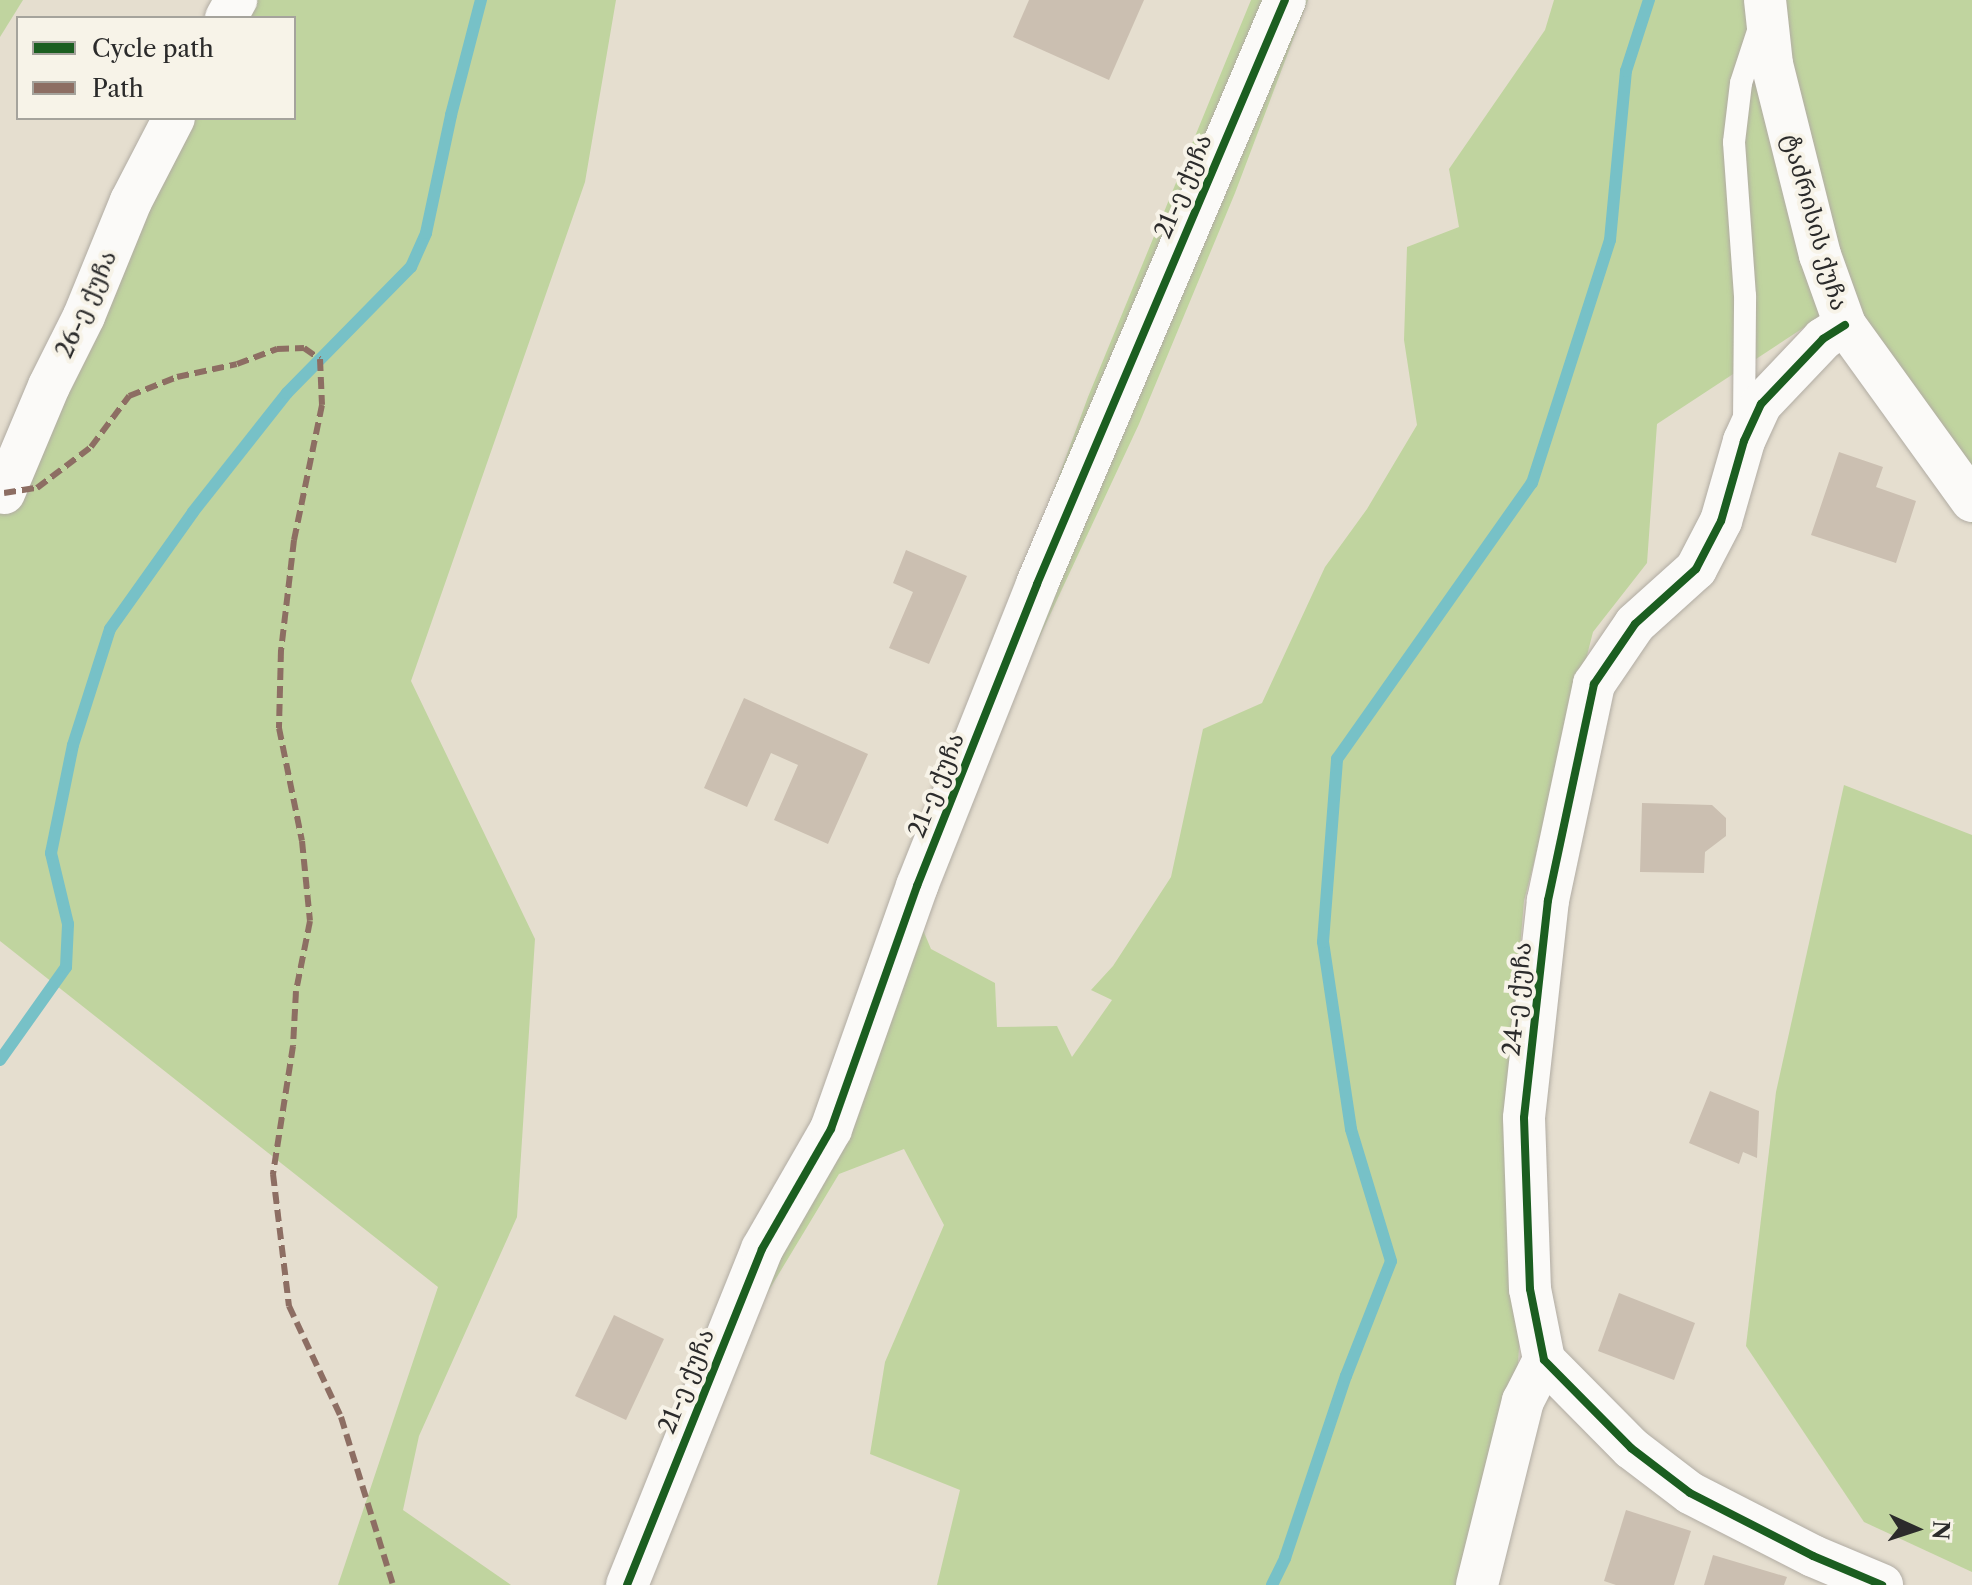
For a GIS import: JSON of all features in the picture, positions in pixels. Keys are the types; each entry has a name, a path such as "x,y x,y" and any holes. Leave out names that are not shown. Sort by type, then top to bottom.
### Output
{"street":[{"name":"21-ე ქუჩა","path":"627,1585 762,1249 831,1129 917,886 1037,584 1285,0"},
{"name":"ტაძრისის ქუჩა","path":"1765,4 1772,64 1820,255 1845,325 1972,501"},
{"name":"26-ე ქუჩა","path":"4,493 49,386 84,316 131,201 173,120"},
{"name":"24-ე ქუჩა","path":"1544,1360 1530,1289 1524,1118 1548,900 1594,684 1635,624 1696,569 1721,521 1744,441 1761,404 1823,339 1845,325"},
{"path":"1477,1585 1523,1401 1544,1360 1631,1448 1690,1493 1808,1571 1882,1585"}],"lane":[{"path":"1744,441 1745,296 1734,142 1741,83 1765,4"}],"green space":[{"path":"0,0 23,0 0,37"},
{"path":"243,0 616,0 585,182 411,681 535,939 517,1217 419,1436 403,1510 511,1585 338,1585 438,1287 0,941 0,492 188,120 296,120 296,16 236,16"},
{"path":"1251,0 1308,0 1235,193 1139,424 994,735 920,923 931,949 995,983 997,1027 1057,1026 1072,1057 1112,1000 1091,990 1113,966 1171,877 1203,729 1262,703 1325,567 1367,509 1417,425 1404,340 1407,247 1459,227 1449,169 1545,30 1554,0 1972,0 1972,524 1876,391 1829,311 1657,424 1647,563 1593,632 1524,901 1505,1123 1521,1321 1513,1432 1476,1585 937,1585 960,1490 870,1454 885,1362 944,1225 904,1149 839,1174 716,1378 824,1114 1088,397"},
{"path":"1844,785 1972,835 1972,1572 1864,1522 1746,1346 1776,1092"}],"building":[{"path":"1029,0 1144,0 1109,80 1013,37"},
{"path":"1839,452 1883,467 1876,487 1916,501 1896,563 1811,535"},
{"path":"906,550 967,576 929,664 889,648 913,592 893,583"},
{"path":"744,698 868,754 828,844 774,820 798,765 771,753 747,807 704,788"},
{"path":"1642,803 1712,805 1726,818 1726,836 1705,852 1704,873 1640,872"},
{"path":"1710,1091 1759,1111 1757,1158 1743,1152 1739,1164 1689,1143"},
{"path":"1619,1293 1695,1323 1674,1380 1598,1351"},
{"path":"614,1315 664,1339 626,1420 575,1396"},
{"path":"1626,1510 1691,1531 1674,1585 1616,1585 1604,1581"},
{"path":"1713,1555 1787,1577 1784,1585 1704,1585"}],"waterway":[{"path":"0,1060 66,967 68,924 51,853 73,745 110,629 193,512 287,393 411,267 426,233 451,115 481,0"},
{"path":"1272,1585 1285,1558 1346,1376 1391,1261 1351,1129 1323,942 1337,759 1532,483 1610,240 1626,71 1649,0"}],"marked path":[{"path":"4,493 37,488 91,447 129,396 177,377 237,364 277,349 304,348 320,359 322,405 294,540 281,650 279,728 302,841 310,921 296,991 293,1046 273,1174 289,1306 341,1417 393,1585"}],"cycle path":[{"path":"627,1585 762,1249 831,1129 917,886 1037,584 1285,0"},
{"path":"1845,325 1823,339 1761,404 1744,441 1721,521 1696,569 1635,624 1594,684 1548,900 1524,1118 1530,1289 1544,1360 1631,1448 1690,1493 1813,1556 1882,1585"}]}
